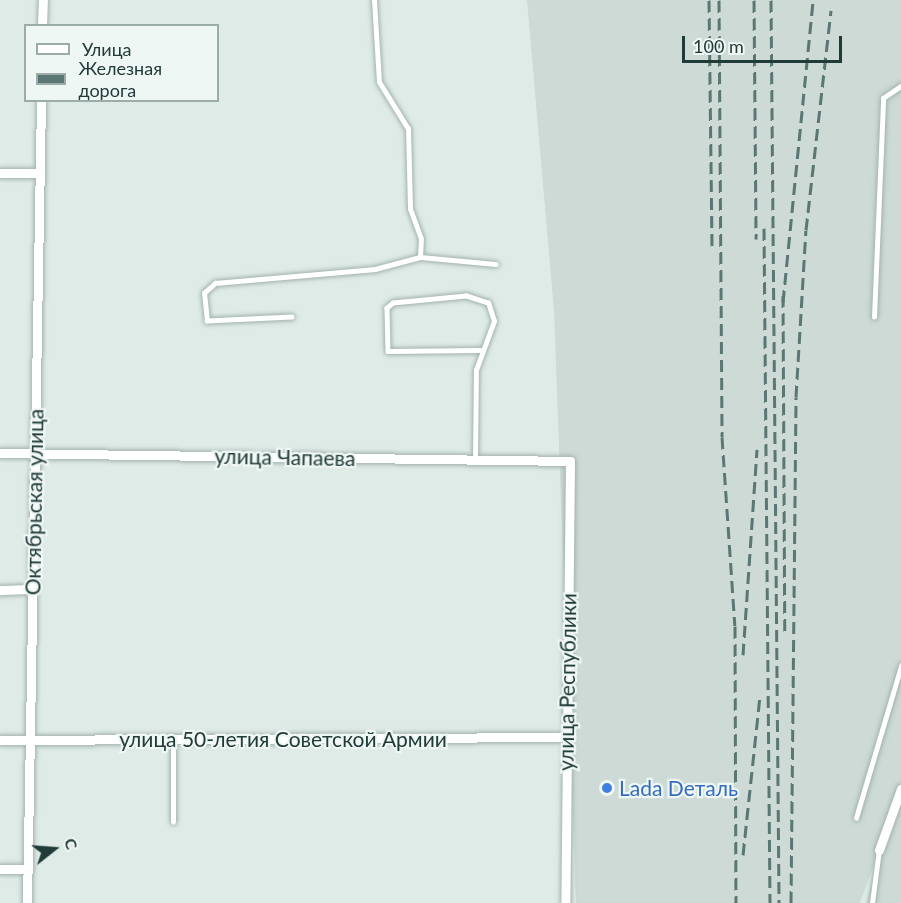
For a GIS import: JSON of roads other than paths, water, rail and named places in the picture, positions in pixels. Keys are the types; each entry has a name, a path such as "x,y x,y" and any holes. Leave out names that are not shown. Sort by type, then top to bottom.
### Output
{"street":[{"path":"42,24 43,0"},
{"name":"Октябрьская улица","path":"27,903 41,102"},
{"path":"0,173 39,173"},
{"name":"улица Чапаева","path":"0,453 570,461"},
{"name":"улица Республики","path":"565,903 570,461"},
{"path":"0,590 32,589"},
{"name":"улица 50-летия Советской Армии","path":"0,740 566,737"},
{"path":"879,850 901,789"},
{"path":"0,869 27,869"}],"lane":[{"path":"374,0 379,82 408,129 410,209 421,239 420,257"},
{"path":"874,317 883,98 901,86"},
{"path":"292,317 207,321 204,293 215,283 375,269 420,257 496,264"},
{"path":"475,460 476,370 480,350 490,337 494,321 488,303 466,296 393,303 387,308 388,351 480,350"},
{"path":"856,818 901,666"},
{"path":"173,739 173,822"},
{"path":"872,903 879,850"}],"railway":[{"path":"709,0 712,246"},
{"path":"719,0 722,437 735,626 736,903"},
{"path":"754,0 756,239"},
{"path":"771,0 779,903"},
{"path":"783,302 813,0"},
{"path":"791,903 796,397 806,230 831,10"},
{"path":"764,228 770,903"},
{"path":"783,295 785,631"},
{"path":"743,655 757,449"},
{"path":"743,855 760,697"}],"place":[{"name":"Lada Dеталь","path":"607,788"}]}
